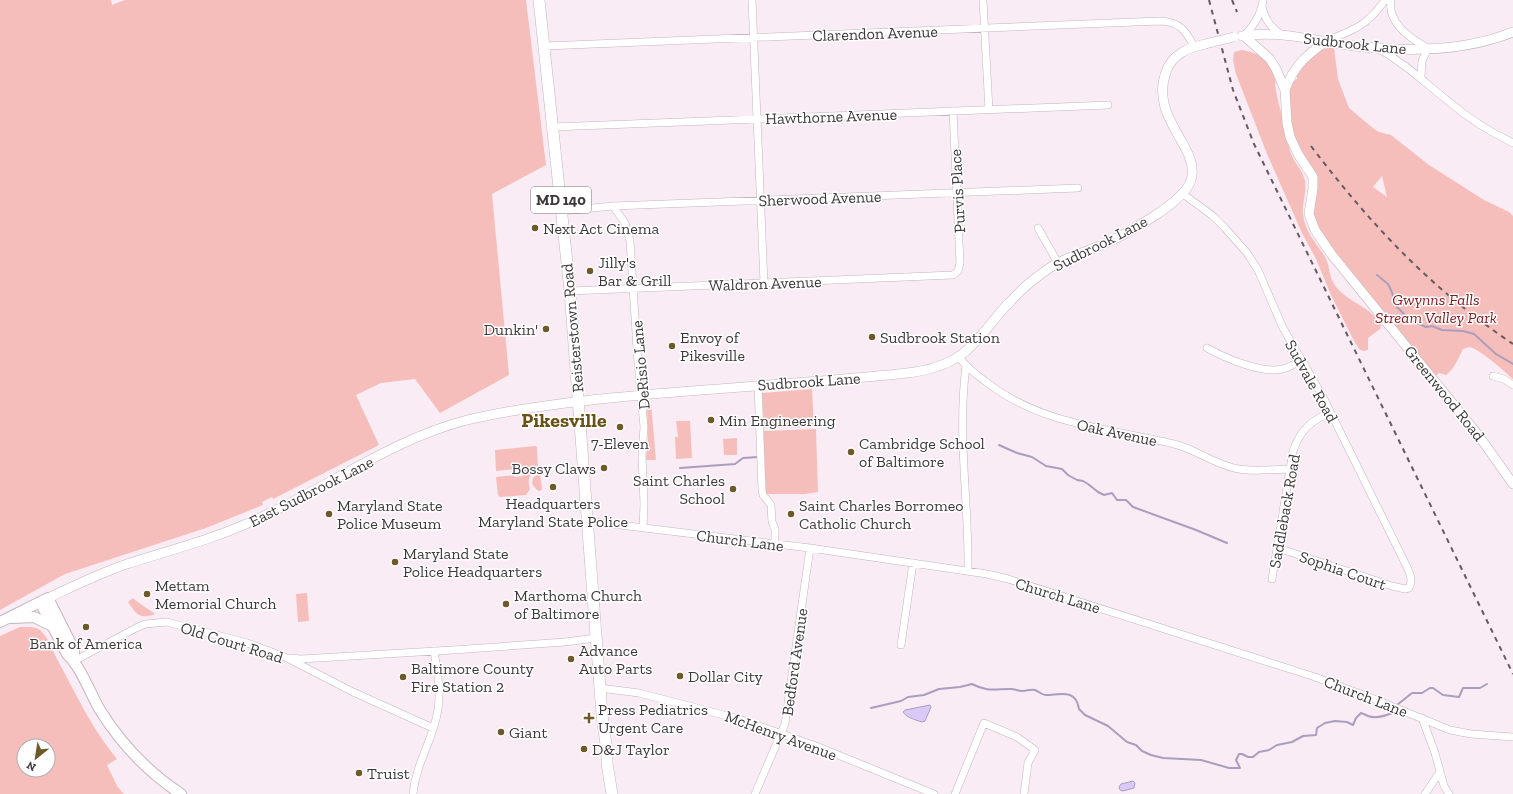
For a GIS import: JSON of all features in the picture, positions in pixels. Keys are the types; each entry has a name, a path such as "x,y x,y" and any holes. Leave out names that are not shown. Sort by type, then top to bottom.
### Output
{"main road":[{"name":"Reisterstown Road","path":"540,0 570,291 602,715 612,794"},
{"path":"3,620 44,600"},
{"path":"44,600 54,627 67,654 74,661 101,711 118,736 139,761 154,775 181,794"},
{"path":"44,600 74,650 74,661"},
{"path":"3,620 34,617 54,627"},
{"name":"Reisterstown Road","path":"607,752 612,762 620,794"}],"street":[{"path":"752,0 764,283"},
{"path":"983,0 989,110"},
{"path":"1285,90 1294,69 1300,62 1326,41 1364,24 1372,17 1385,0"},
{"path":"1391,0 1391,12 1399,26 1412,39 1428,48 1422,61 1421,77"},
{"path":"1263,4 1267,22 1281,35"},
{"path":"1244,36 1254,24 1263,4"},
{"name":"Clarendon Avenue","path":"545,46 1170,22 1182,28 1187,33 1194,46"},
{"name":"Sudbrook Lane","path":"578,401 907,373 932,368 959,356 973,344 1007,304 1025,287 1058,263 1129,231 1162,210 1183,194 1191,181 1192,167 1166,111 1162,92 1164,75 1171,63 1181,52 1194,46 1260,34 1281,35 1377,48 1446,48 1490,40 1513,32"},
{"name":"Greenwood Road","path":"1244,36 1270,59 1285,90 1287,123 1290,137 1298,154 1313,177 1309,214 1315,230 1332,255 1479,436 1513,484"},
{"path":"1377,48 1405,65 1464,113 1491,131 1513,143"},
{"name":"Hawthorne Avenue","path":"553,127 1108,105"},
{"name":"Purvis Place","path":"953,111 960,263 958,271"},
{"name":"Sherwood Avenue","path":"562,212 613,206 1078,188"},
{"name":"Sudvale Road","path":"1183,194 1213,216 1247,253 1260,276 1290,342 1314,380 1407,567 1411,580 1409,588"},
{"name":"DeRisio Lane","path":"613,206 625,223 628,231 644,426 642,456 644,504 643,528"},
{"path":"1038,228 1058,263"},
{"name":"Waldron Avenue","path":"570,291 633,287 948,276 953,275 958,271"},
{"path":"1207,348 1218,354 1261,369 1282,369 1302,360"},
{"name":"Oak Avenue","path":"959,356 966,366 1004,396 1044,415 1086,426 1175,444 1238,469 1290,469"},
{"path":"966,366 962,429 968,571"},
{"path":"1493,376 1504,379 1513,385"},
{"path":"758,385 762,490 763,495 771,505 772,522 775,529 775,544"},
{"name":"East Sudbrook Lane","path":"44,600 120,566 217,535 276,511 392,450 434,430 469,420 506,412 578,401"},
{"name":"Saddleback Road","path":"1272,579 1293,451 1300,433 1309,424 1330,412"},
{"name":"Church Lane","path":"587,521 810,548 968,571 1008,580 1300,672 1374,699 1450,730 1485,736 1513,737"},
{"name":"Bedford Avenue","path":"755,794 782,733 788,707 810,548"},
{"name":"Sophia Court","path":"1278,548 1392,586 1405,589 1409,588"},
{"path":"901,645 913,563"},
{"name":"Old Court Road","path":"74,661 145,624 167,622 231,638 285,657 360,695 433,728"},
{"path":"285,657 301,659 434,651 539,644 596,638"},
{"path":"413,794 417,770 433,728 438,709 438,682 434,651"},
{"name":"McHenry Avenue","path":"600,688 639,693 727,715 782,733 934,794"},
{"path":"1422,718 1435,753 1444,786 1449,794"},
{"path":"955,794 984,723 1017,737 1035,750 1028,763 1024,794"},
{"path":"1425,794 1440,772"}],"green space":[{"path":"0,0 111,0 112,5 125,0 526,0 546,165 492,194 509,375 440,413 415,379 381,383 356,395 379,445 273,499 272,497 262,502 263,505 206,528 65,574 0,610"},
{"name":"Gwynns Falls Stream Valley Park","path":"1327,48 1334,48 1338,79 1349,108 1374,129 1391,135 1429,165 1484,200 1509,212 1513,216 1513,379 1479,351 1469,347 1463,349 1456,363 1446,375 1439,373 1436,376 1323,238 1313,213 1316,196 1290,123 1289,85 1297,79 1297,72 1315,53","holes":["1382,176 1387,197 1373,187"]},
{"path":"1242,50 1262,57 1271,65 1274,71 1276,78 1275,85 1289,148 1291,155 1305,181 1303,210 1304,221 1308,232 1326,259 1332,280 1342,293 1370,312 1381,325 1380,329 1368,338 1368,350 1360,350 1354,341 1331,295 1316,259 1302,233 1267,154 1236,74 1233,60 1234,52"},
{"path":"812,389 814,427 764,428 762,393"},
{"path":"651,403 656,460 646,460 648,442 647,405"},
{"path":"676,421 690,421 692,458 676,459 675,437 678,437"},
{"path":"816,429 818,492 805,494 766,494 763,431"},
{"path":"737,438 737,455 724,455 723,439"},
{"path":"537,447 538,470 535,471 530,477 530,489 526,495 500,497 498,495 496,477 514,475 514,477 523,476 521,465 513,466 514,469 496,471 495,450"},
{"path":"539,473 542,489 540,491 537,490 532,484 533,478"},
{"path":"307,593 309,621 298,622 296,594"},
{"path":"133,598 155,614 150,616 142,616 136,613 128,602"},
{"path":"20,627 36,628 43,633 48,640 92,723 117,759 107,765 117,786 124,794 0,794 0,636"}],"shaded area":[{"path":"930,705 931,707 925,721 922,722 914,720 903,712 905,710"},
{"path":"1133,781 1135,783 1134,788 1123,791 1120,790 1119,787 1121,784"}],"waterway":[{"path":"1377,275 1388,284 1397,307 1410,320 1426,327 1432,326 1442,330 1463,331 1474,334 1496,354 1513,364"},
{"path":"999,445 1017,453 1032,457 1046,466 1062,469 1068,475 1077,480 1083,481 1104,495 1112,493 1117,500 1126,500 1133,507 1227,543"},
{"path":"680,468 735,464 743,458 758,457"},
{"path":"871,708 901,701 908,697 924,695 939,689 972,684 977,687 996,690 1033,690 1045,695 1066,694 1071,695 1074,698 1079,709 1085,715 1108,726 1127,742 1136,745 1142,751 1163,758 1201,760 1229,768 1240,768 1236,760 1239,754 1253,757 1259,752 1269,750 1277,745 1292,742 1303,736 1316,735 1317,728 1325,723 1335,721 1347,722 1353,725 1356,718 1361,713 1374,717 1392,713"},
{"path":"1397,705 1412,693 1422,693 1430,688 1433,688 1443,695 1459,697 1463,688 1480,688 1487,684"}],"railway":[{"path":"1209,0 1233,90 1254,144 1513,674"},
{"path":"1232,0 1237,12"},
{"path":"1311,146 1356,202 1403,254 1455,301 1513,344"}],"place":[{"name":"Next Act Cinema","path":"535,228"},
{"name":"Jilly's Bar & Grill","path":"590,271"},
{"name":"Dunkin'","path":"546,329"},
{"name":"Sudbrook Station","path":"872,337"},
{"name":"Envoy of Pikesville","path":"672,346"},
{"name":"Min Engineering","path":"711,420"},
{"name":"7-Eleven","path":"620,427"},
{"name":"Cambridge School of Baltimore","path":"851,452"},
{"name":"Bossy Claws","path":"604,468"},
{"name":"Headquarters Maryland State Police","path":"553,487"},
{"name":"Saint Charles School","path":"733,489"},
{"name":"Maryland State Police Museum","path":"329,514"},
{"name":"Saint Charles Borromeo Catholic Church","path":"791,514"},
{"name":"Maryland State Police Headquarters","path":"395,562"},
{"name":"Mettam Memorial Church","path":"147,594"},
{"name":"Marthoma Church of Baltimore","path":"506,604"},
{"name":"Bank of America","path":"86,627"},
{"name":"Advance Auto Parts","path":"571,659"},
{"name":"Dollar City","path":"680,676"},
{"name":"Baltimore County Fire Station 2","path":"403,677"},
{"name":"Press Pediatrics Urgent Care","path":"589,718"},
{"name":"Giant","path":"501,732"},
{"name":"D&J Taylor","path":"584,749"},
{"name":"Truist","path":"359,773"}],"district":[{"name":"Pikesville","path":"564,420"}]}
